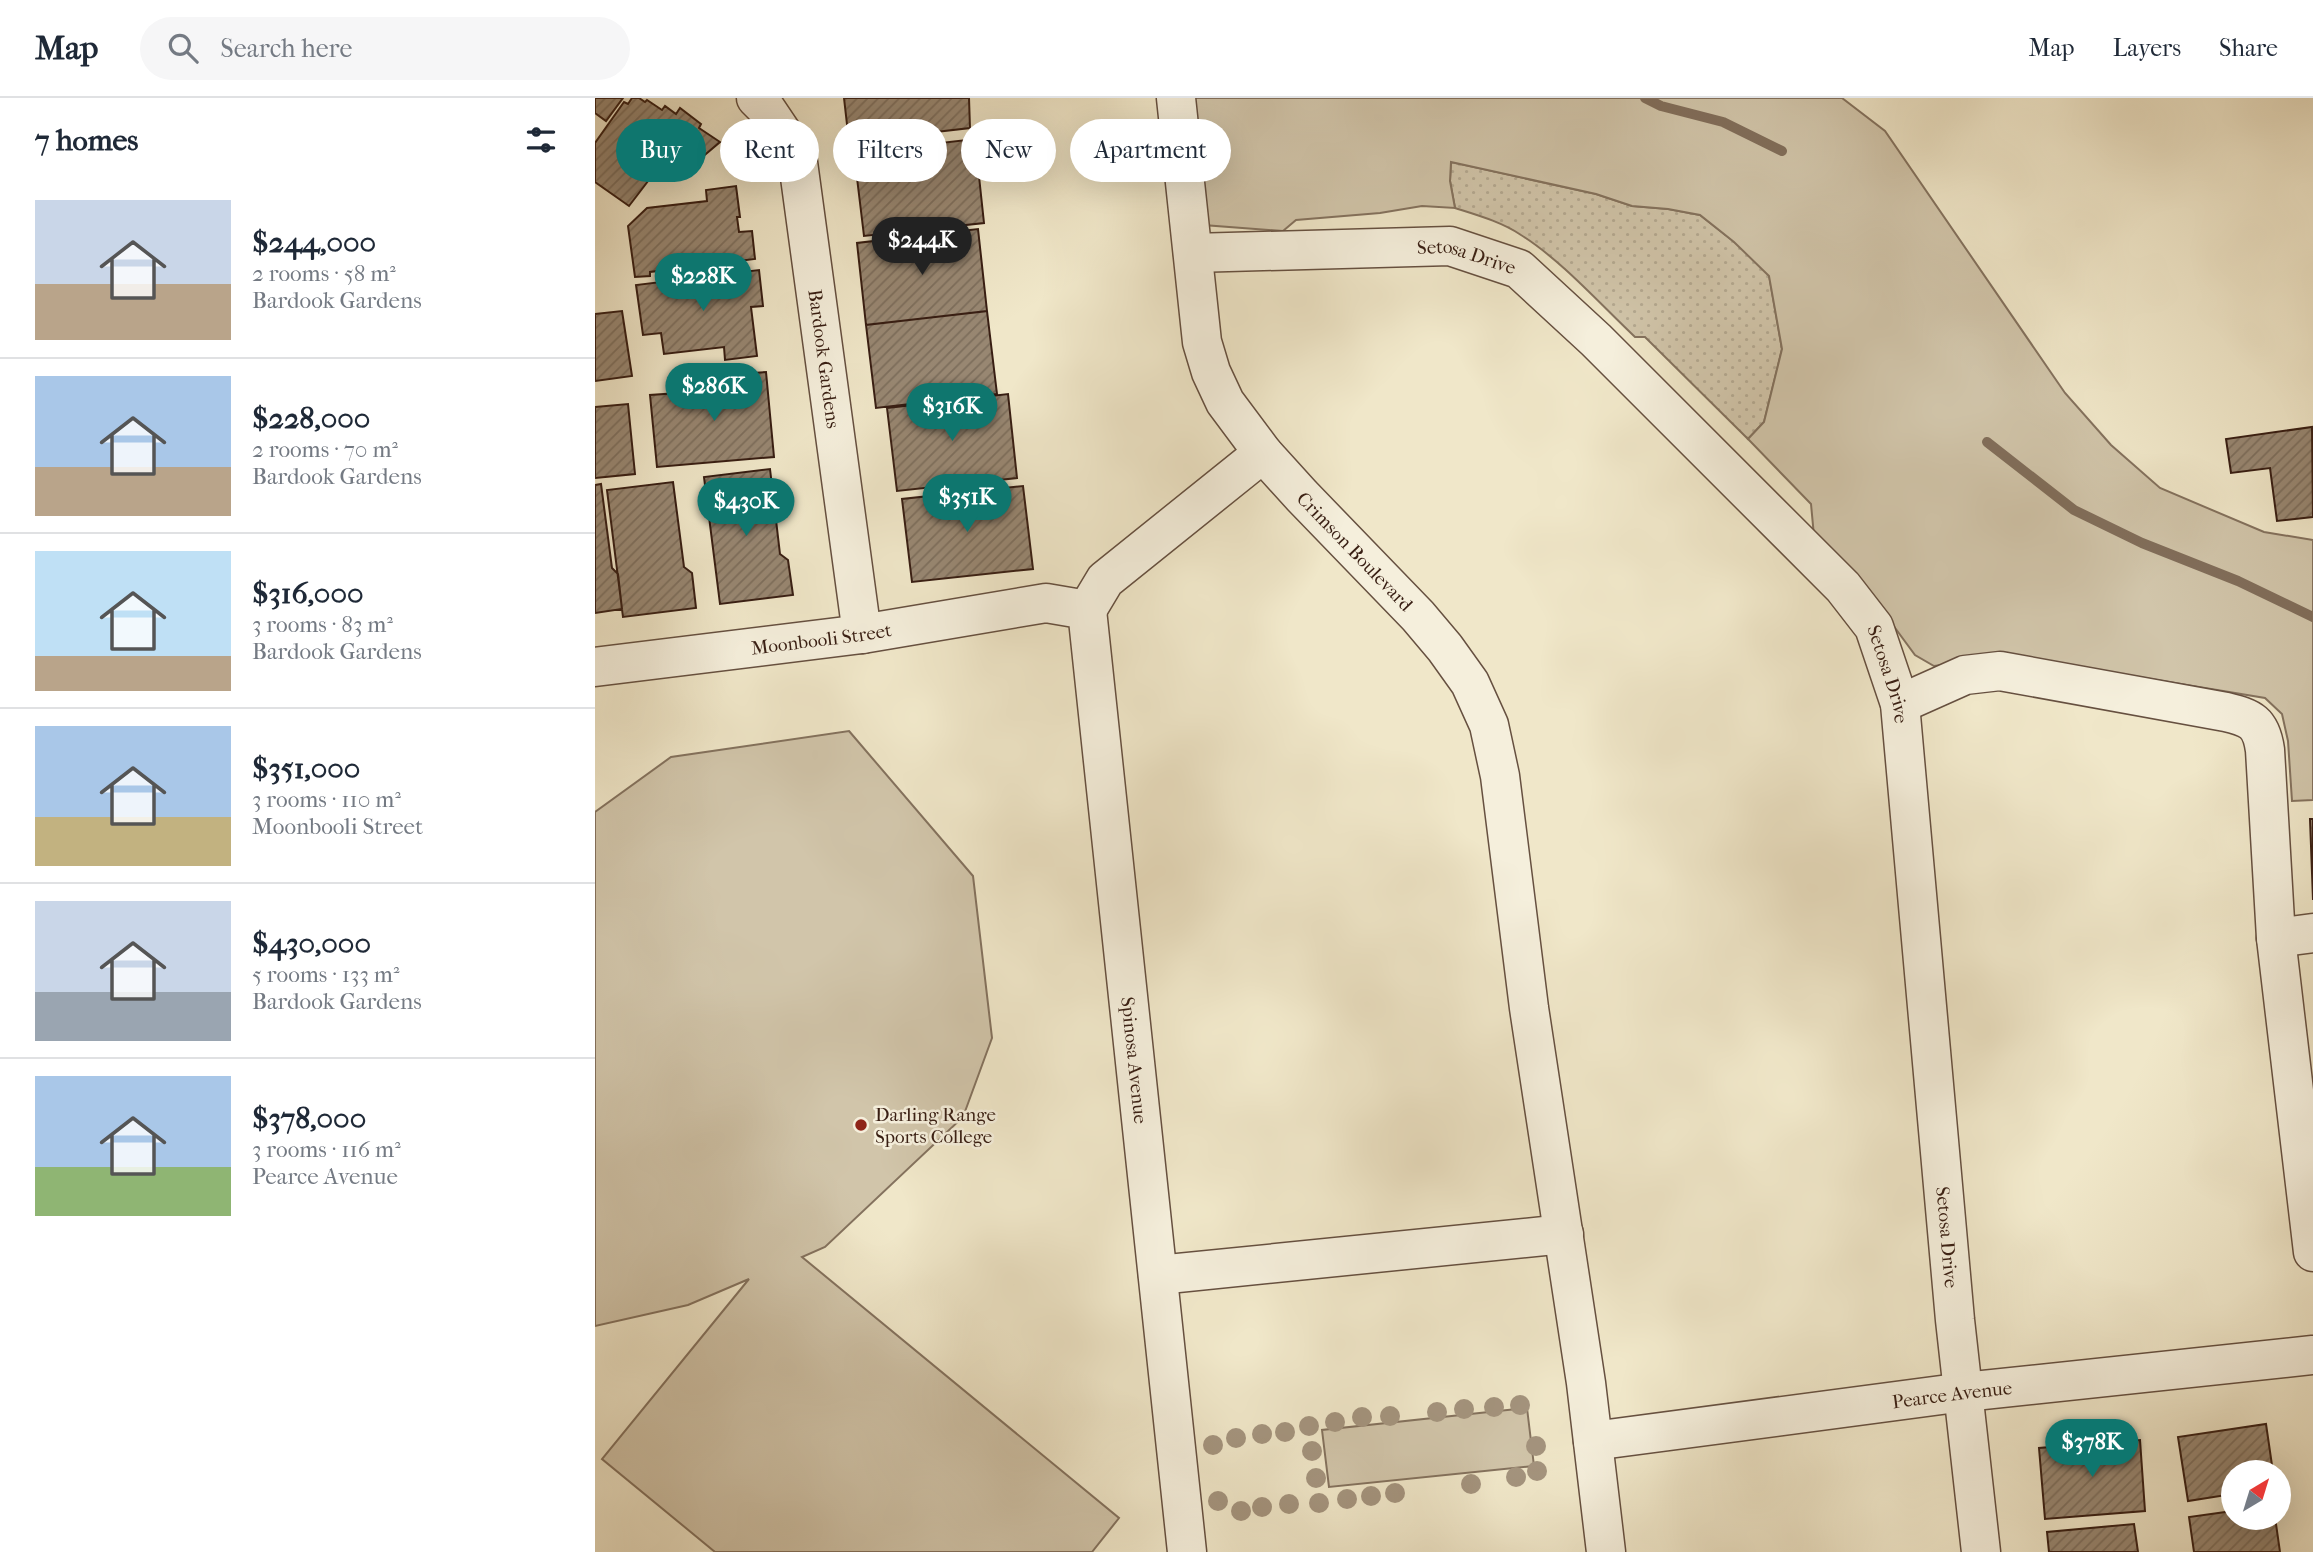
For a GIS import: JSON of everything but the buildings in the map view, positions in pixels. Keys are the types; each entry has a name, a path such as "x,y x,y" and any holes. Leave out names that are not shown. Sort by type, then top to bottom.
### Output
{"street":[{"name":"Bardook Gardens","path":"756,98 797,155 862,634"},
{"name":"Crimson Boulevard","path":"1176,98 1202,342 1211,372 1225,402 1263,453 1418,616 1470,683 1489,725 1500,776 1529,1008 1593,1441"},
{"name":"Setosa Drive","path":"1193,253 1450,246 1519,269 1596,340 1843,587 1874,627 1900,704 1955,1320 1981,1552"},
{"path":"1087,610 1105,580 1263,453"},
{"name":"Moonbooli Street","path":"595,667 862,634 1046,603 1087,610"},
{"name":"Spinosa Avenue","path":"1087,610 1187,1552"},
{"path":"1900,704 1965,675 2000,671 2225,712 2256,723 2263,736 2265,750 2276,938 2313,1252"},
{"path":"2276,938 2313,933"},
{"path":"1158,1275 1564,1234"},
{"name":"Pearce Avenue","path":"1593,1441 1964,1392 2313,1355"},
{"path":"1593,1441 1606,1552"}],"shaded area":[{"path":"1176,98 1842,98 1885,131 2065,393 2111,445 2160,488 2264,532 2313,540 2313,800 2292,801 2288,741 2282,714 2265,698 2012,656 1934,666 1915,655 1870,594 1814,536 1811,504 1748,439 1764,422 1782,349 1769,276 1734,242 1700,215 1632,206 1596,194 1451,162 1450,181 1455,208 1422,206 1380,213 1296,220 1283,231 1190,224 1185,182 1231,182 1231,119 1178,119"},
{"path":"1451,162 1596,194 1632,206 1700,215 1751,255 1769,275 1782,349 1764,422 1748,439 1645,337 1635,337 1580,283 1536,245 1506,226 1455,208 1450,181"},
{"path":"849,731 973,876 992,1038 963,1117 825,1247 802,1257 1119,1518 1092,1552 715,1552 602,1459 749,1279 688,1305 595,1326 595,812 671,757"},
{"path":"1527,1408 1534,1466 1329,1487 1322,1430"}],"waterway":[{"path":"1645,98 1661,106 1723,122 1782,151"},
{"path":"1987,442 2074,510 2142,543 2238,581 2313,617"}],"place":[{"name":"Darling Range Sports College","path":"861,1125"}]}
